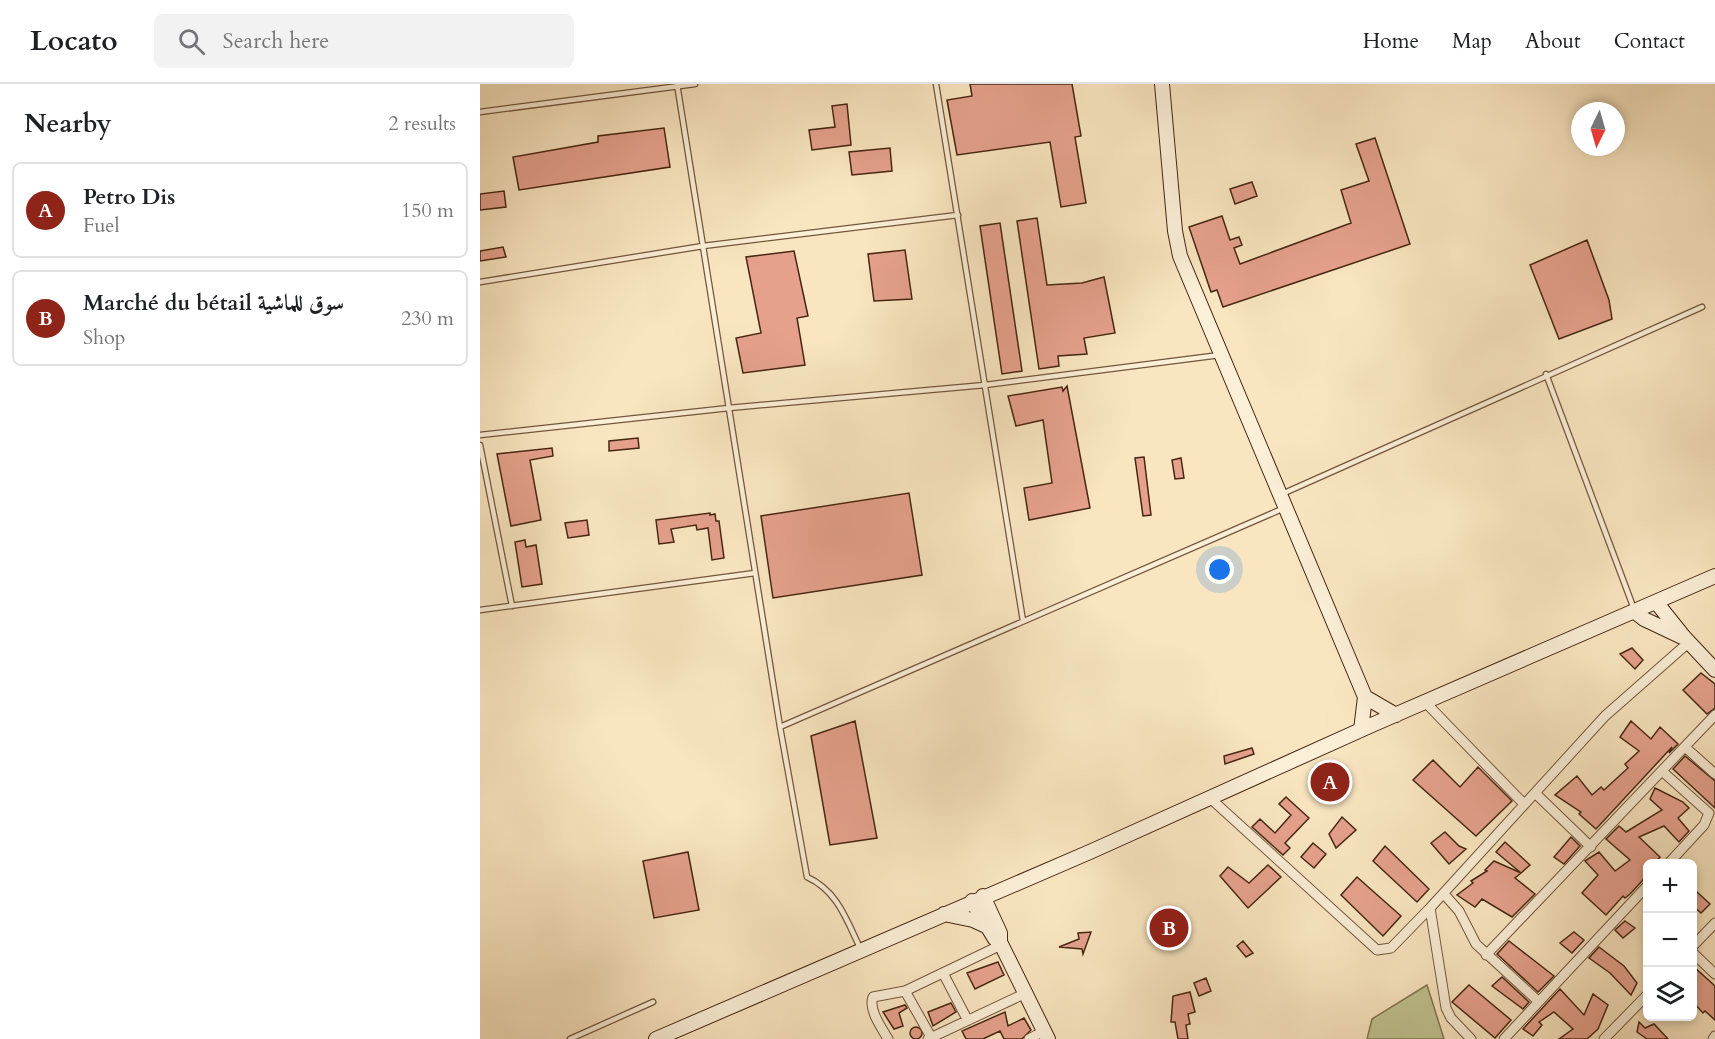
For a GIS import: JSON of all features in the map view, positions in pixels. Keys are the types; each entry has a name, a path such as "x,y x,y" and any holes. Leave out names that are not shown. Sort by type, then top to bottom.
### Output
{"main road":[{"path":"1162,84 1175,231 1180,256 1365,697 1361,730"},
{"path":"658,1039 1715,576"},
{"path":"1656,602 1686,640 1715,670"},
{"path":"1635,612 1644,619 1686,640"},
{"path":"1365,697 1396,714"},
{"path":"990,923 1002,888"},
{"path":"977,899 990,923 1000,933 1000,944 1046,1035"},
{"path":"944,914 990,923"}],"street":[{"path":"1210,798 1377,950 1391,948 1444,894 1605,716 1686,640"},
{"path":"1425,702 1524,804"},
{"path":"1486,955 1715,715"},
{"path":"1685,747 1715,774"},
{"path":"1662,771 1712,810 1704,825 1673,859"},
{"path":"1535,793 1590,848"},
{"path":"1504,1039 1643,889"},
{"path":"1444,894 1459,911 1476,944 1538,1001"},
{"path":"1431,908 1446,1008 1471,1039"},
{"path":"1697,942 1715,923"},
{"path":"888,1039 871,1002 878,994 905,991 1000,944"},
{"path":"1697,957 1715,974"},
{"path":"943,973 967,1019"},
{"path":"905,991 930,1038 1024,994"},
{"path":"1604,1039 1643,998"},
{"path":"1029,1039 1046,1035"}],"lane":[{"path":"480,112 695,84"},
{"path":"936,84 1023,621"},
{"path":"677,85 780,727 807,877 823,884 837,900 861,950"},
{"path":"480,282 703,246 958,215"},
{"path":"780,727 1023,621 1282,501 1546,374 1702,307"},
{"path":"480,435 729,408 985,386 1220,356"},
{"path":"1546,374 1635,612"},
{"path":"480,445 512,606"},
{"path":"480,610 755,573"},
{"path":"570,1039 652,1002"}],"green space":[{"path":"1427,985 1444,1039 1367,1039 1372,1019"}],"building":[{"path":"970,84 1072,84 1081,136 1075,137 1086,203 1061,207 1050,142 957,155 947,100 972,96"},
{"path":"847,104 851,145 812,150 809,130 835,127 832,106"},
{"path":"664,128 670,167 519,190 513,157 598,142 598,136"},
{"path":"1375,138 1410,244 1223,307 1217,290 1211,292 1189,227 1222,216 1230,240 1239,237 1242,245 1234,248 1240,264 1351,223 1341,190 1369,181 1356,144"},
{"path":"890,148 892,171 852,175 849,152"},
{"path":"1252,182 1257,196 1235,204 1230,189"},
{"path":"504,191 506,207 480,210 480,194"},
{"path":"1037,218 1047,285 1082,283 1104,277 1115,333 1084,338 1087,354 1058,356 1059,366 1039,369 1017,221"},
{"path":"1000,223 1022,371 1002,374 980,226"},
{"path":"1587,240 1609,300 1612,319 1559,339 1530,265"},
{"path":"503,247 506,257 480,261 480,251"},
{"path":"905,250 912,299 874,301 868,254"},
{"path":"794,251 808,316 797,318 805,365 743,373 736,338 761,333 746,257"},
{"path":"1067,386 1090,508 1029,520 1024,488 1052,483 1043,420 1016,426 1008,396 1062,387 1063,391"},
{"path":"638,438 639,448 609,451 609,441"},
{"path":"552,448 553,456 530,460 541,520 511,526 497,454"},
{"path":"1144,457 1151,515 1143,516 1135,458"},
{"path":"1181,458 1184,478 1175,479 1172,460"},
{"path":"909,493 922,575 773,598 761,516"},
{"path":"710,513 710,515 715,514 716,521 719,521 724,558 712,560 708,528 697,530 696,525 671,529 674,542 659,544 656,520"},
{"path":"587,520 589,535 568,538 565,523"},
{"path":"525,540 526,547 536,545 542,584 522,587 515,542"},
{"path":"1632,648 1643,660 1635,669 1620,654"},
{"path":"1701,673 1715,684 1715,708 1707,714 1683,690"},
{"path":"855,721 877,838 830,845 811,736"},
{"path":"1631,721 1651,739 1660,727 1678,744 1669,753 1672,747 1596,829 1579,814 1581,812 1555,795 1577,776 1592,795 1601,787 1604,790 1628,768 1625,764 1639,751 1620,737"},
{"path":"1252,748 1254,754 1225,764 1224,756"},
{"path":"1685,756 1715,781 1715,808 1673,769"},
{"path":"1433,760 1460,787 1478,767 1512,801 1476,836 1413,780"},
{"path":"1655,788 1683,802 1689,808 1678,818 1689,831 1679,842 1664,826 1639,837 1660,857 1643,859 1643,880 1630,894 1625,898 1623,896 1606,915 1582,893 1598,875 1585,861 1599,852 1615,871 1630,860 1606,839 1619,826 1626,832 1662,810 1650,799"},
{"path":"1286,797 1309,818 1285,843 1290,848 1283,855 1252,827 1260,819 1275,833 1291,815 1279,804"},
{"path":"1342,817 1356,830 1336,848 1329,834"},
{"path":"1445,832 1459,846 1466,849 1449,864 1431,843"},
{"path":"1571,837 1580,846 1564,864 1554,857"},
{"path":"1505,842 1530,865 1521,873 1496,852"},
{"path":"1313,843 1326,854 1314,868 1301,857"},
{"path":"1385,846 1429,889 1417,902 1373,861"},
{"path":"688,852 699,910 654,918 643,861"},
{"path":"1494,861 1521,873 1515,878 1535,894 1512,917 1482,899 1475,907 1457,895 1473,883 1471,881 1487,871 1485,870"},
{"path":"1268,865 1281,877 1248,908 1220,876 1228,867 1249,883"},
{"path":"1357,877 1401,916 1383,936 1341,895"},
{"path":"1697,892 1710,904 1701,913 1697,909"},
{"path":"1625,921 1635,928 1623,938 1615,930"},
{"path":"1091,932 1083,954 1082,949 1059,947 1079,939 1078,933"},
{"path":"1574,932 1584,940 1572,953 1560,943"},
{"path":"1243,941 1253,953 1246,957 1237,946"},
{"path":"1509,941 1554,976 1538,992 1497,954"},
{"path":"1599,947 1624,966 1637,983 1631,995 1610,973 1589,958"},
{"path":"998,962 1004,975 975,989 967,973"},
{"path":"1697,970 1715,986 1715,1020 1705,1011 1703,1013 1697,1006"},
{"path":"1502,977 1529,1002 1523,1009 1492,986"},
{"path":"1206,978 1211,991 1199,996 1194,983"},
{"path":"1469,985 1511,1020 1495,1038 1452,1002"},
{"path":"1560,989 1584,1015 1593,994 1608,1005 1598,1029 1587,1039 1559,1039 1573,1029 1554,1012 1539,1022 1542,1025 1533,1036 1523,1029"},
{"path":"1190,992 1195,1012 1188,1014 1190,1024 1186,1025 1188,1039 1178,1039 1175,1022 1171,1022 1173,996"},
{"path":"951,1003 956,1012 933,1026 928,1012"},
{"path":"905,1005 907,1008 899,1013 903,1026 894,1029 883,1012"},
{"path":"1005,1012 1008,1026 1024,1018 1031,1030 1022,1039 1004,1039 1000,1031 983,1039 966,1039 962,1031"},
{"path":"1639,1022 1645,1028 1654,1024 1668,1039 1647,1039 1637,1032"},
{"path":"918,1027 922,1033 918,1039 914,1039 910,1031"}],"place":[{"name":"Petro Dis","path":"1330,782"},
{"name":"Marché du bétail سوق للماشية","path":"1169,928"}]}
